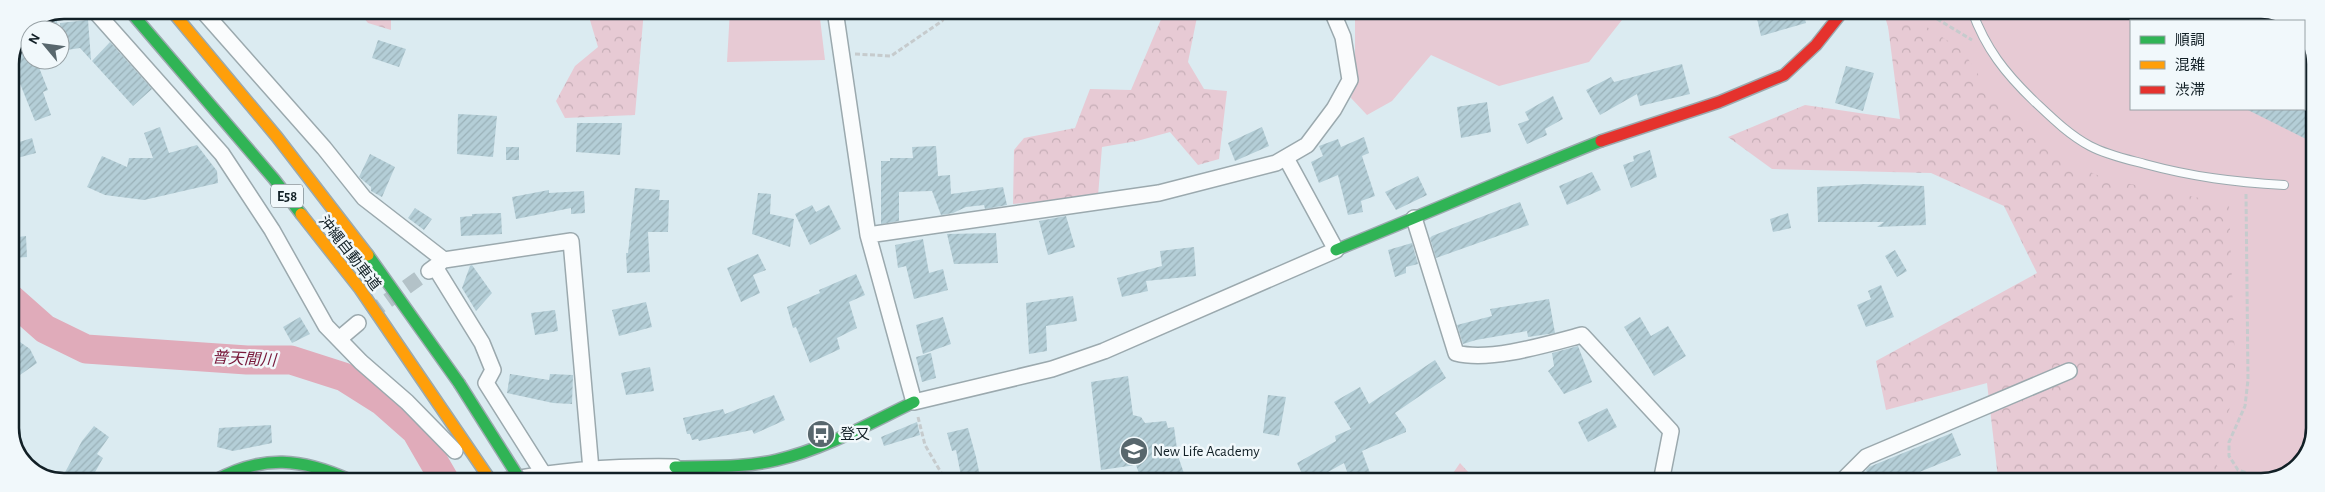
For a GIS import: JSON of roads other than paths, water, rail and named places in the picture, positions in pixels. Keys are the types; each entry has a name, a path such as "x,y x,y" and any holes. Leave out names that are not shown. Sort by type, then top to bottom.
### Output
{"main road":[{"name":"沖縄自動車道","path":"137,19 280,187 360,289 486,473"},
{"name":"沖縄自動車道","path":"179,19 289,153 385,277 459,383 516,473"},
{"path":"1336,250 1460,200 1514,175 1618,135 1719,102 1784,75 1816,45 1837,19"},
{"path":"675,467 754,464 778,460 820,445 914,402"},
{"path":"231,473 256,464 294,461 329,469 337,473"}],"street":[{"path":"102,19 222,154 272,230 326,326 361,362 407,402 456,450"},
{"path":"210,19 324,148 364,198 436,266 482,343 493,370 486,383 543,473"},
{"path":"836,19 868,235 914,402 1052,370 1113,347 1336,250 1286,158"},
{"path":"868,235 1159,193 1276,163 1307,145 1334,110 1350,80 1342,37 1335,19"},
{"path":"1414,218 1456,353 1470,356 1539,347 1582,335 1671,431 1664,473"},
{"path":"436,266 571,241 591,473"},
{"path":"339,339 358,323"},
{"path":"1850,473 1866,457 2069,371"},
{"path":"602,473 640,466 675,467"},
{"path":"651,473 675,467"}],"lane":[{"path":"1976,19 1989,49 2006,72 2061,126 2090,146 2116,157 2178,173 2224,182 2284,185"}],"waterway":[{"name":"普天間川","path":"19,306 45,329 86,349 247,360 291,360 344,377 382,401 416,431 440,473"}],"tunnel":[{"path":"369,314 429,271"}],"place":[{"name":"登又","path":"821,434"},
{"name":"New Life Academy","path":"1134,451"}]}
